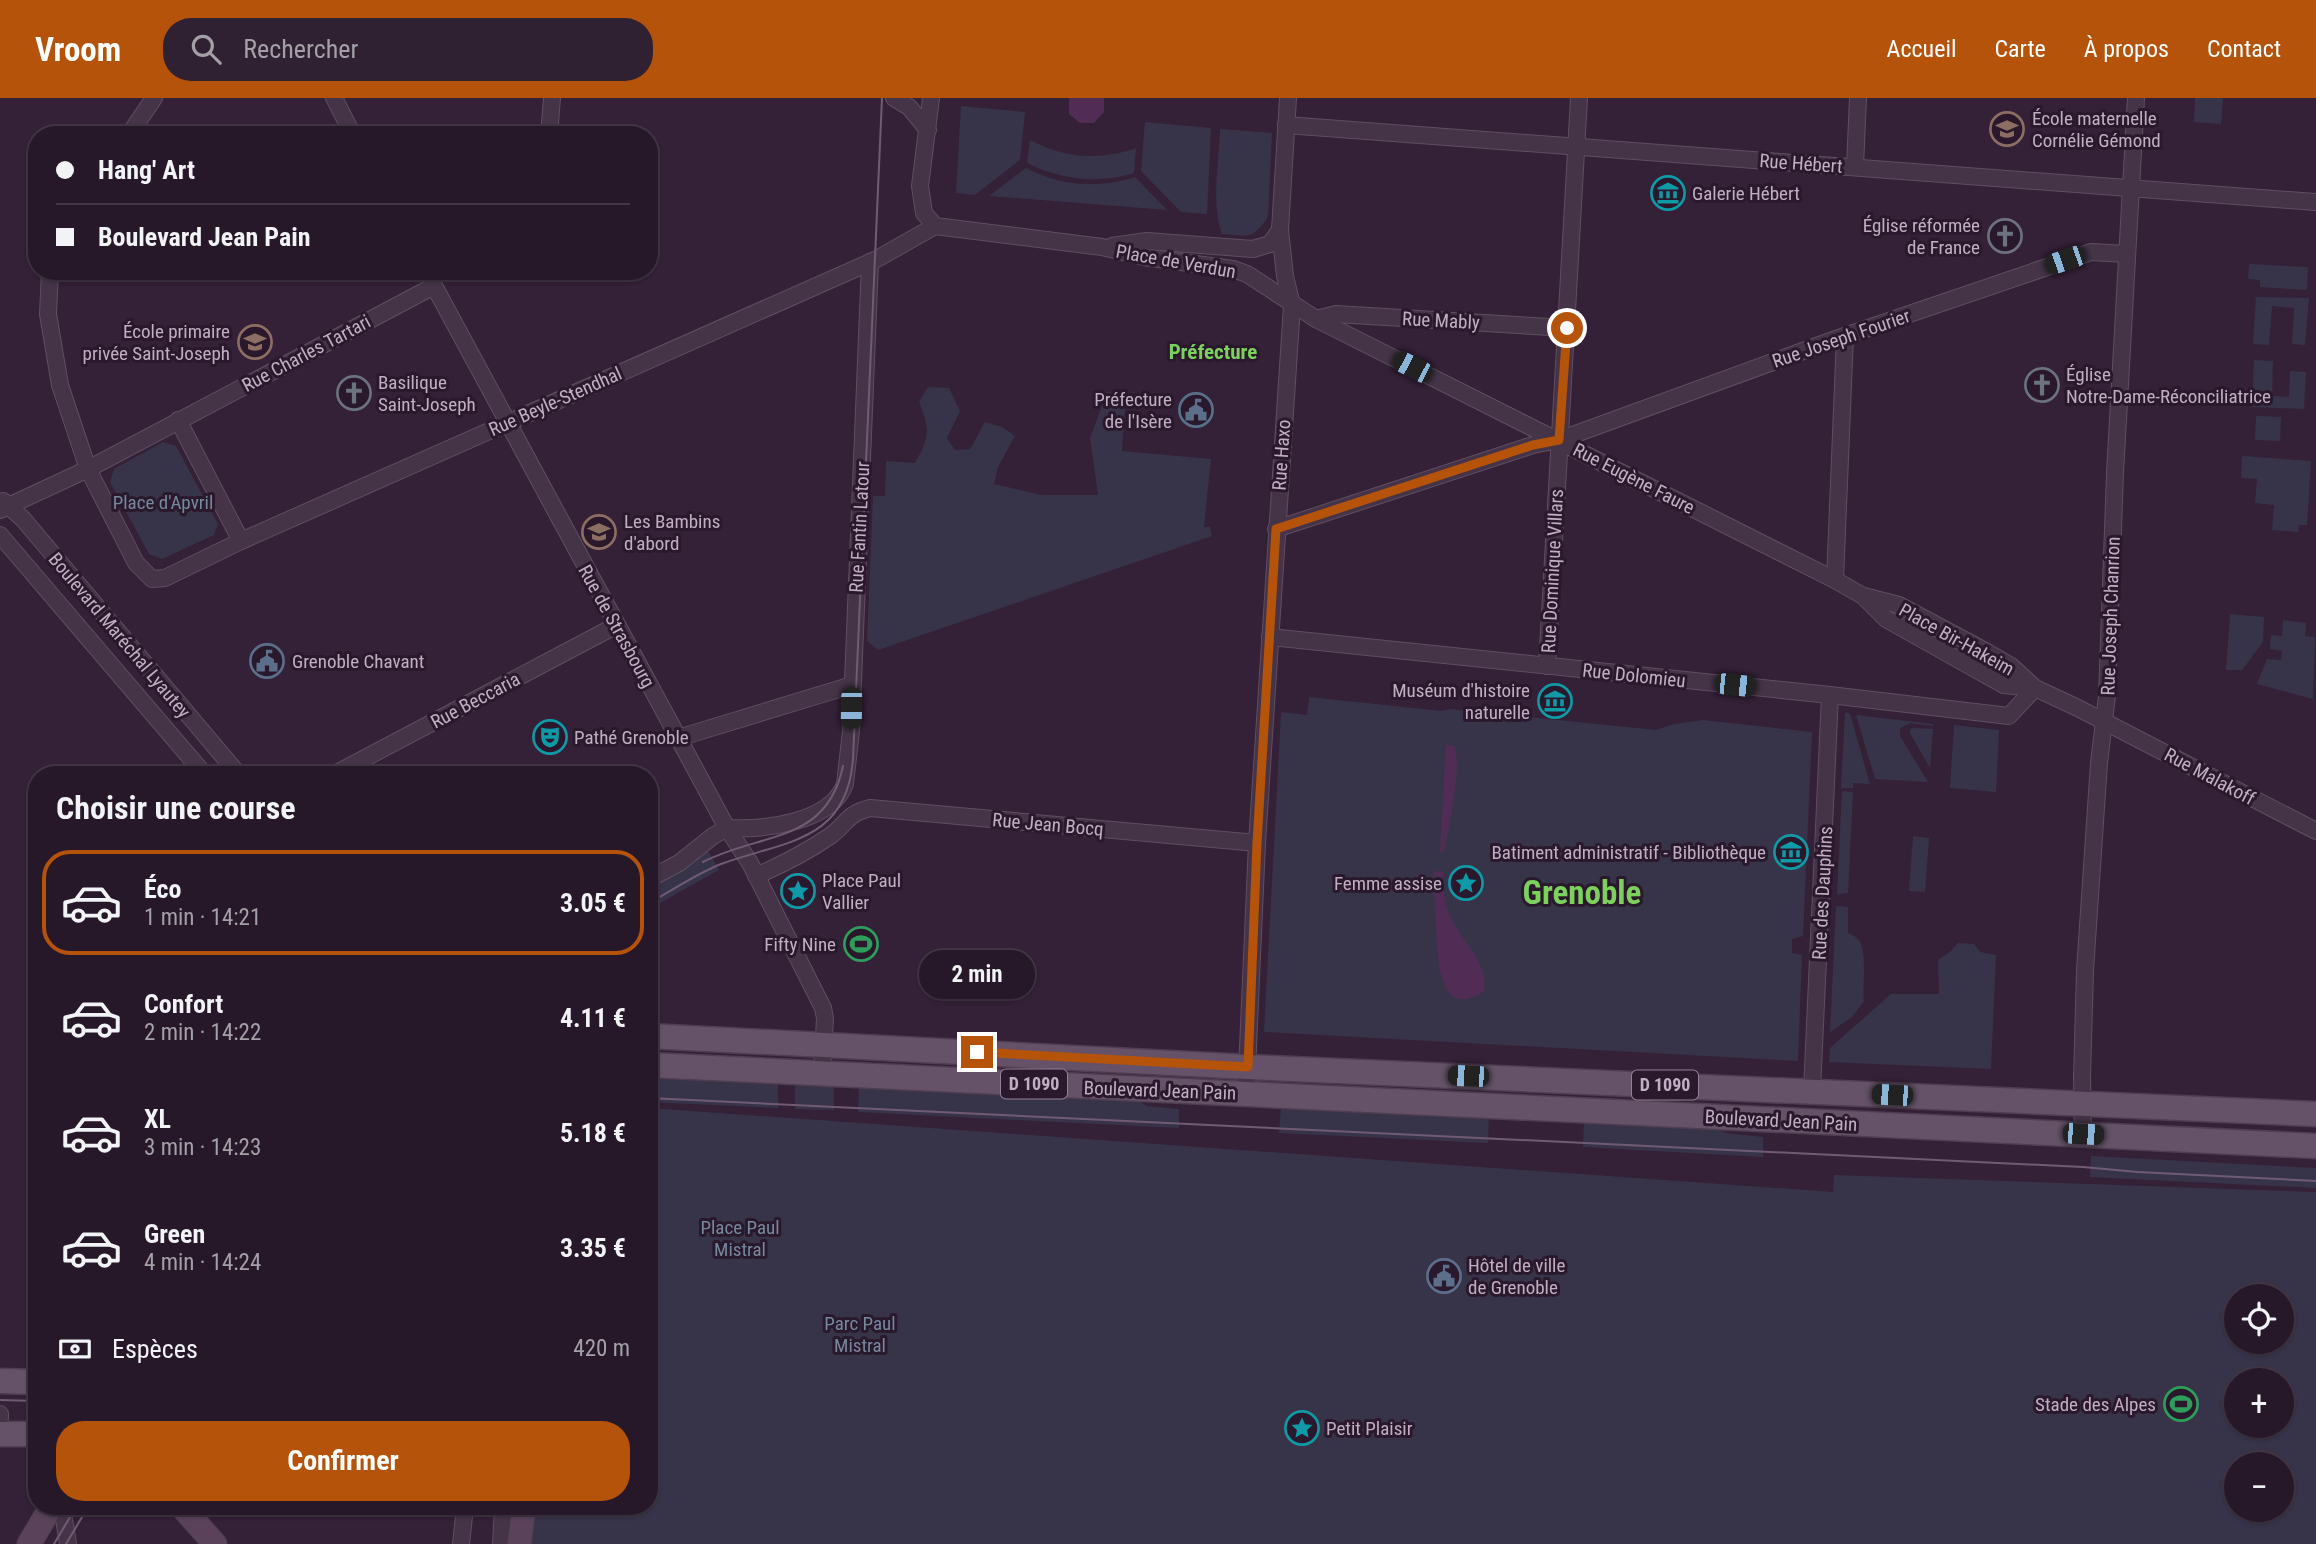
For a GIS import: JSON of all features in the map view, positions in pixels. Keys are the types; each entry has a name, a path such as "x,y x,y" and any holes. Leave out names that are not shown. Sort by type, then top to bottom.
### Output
{"main road":[{"name":"Boulevard Jean Pain","path":"658,1036 1248,1067 2316,1114"},
{"name":"Boulevard Jean Pain","path":"658,1065 2316,1146"},
{"path":"0,1381 28,1382"},
{"path":"0,1434 28,1434"},
{"path":"29,1544 46,1515"},
{"path":"188,1515 215,1544"},
{"path":"519,1544 523,1515"}],"street":[{"path":"135,126 153,98"},
{"path":"334,98 348,126"},
{"path":"550,126 552,98"},
{"path":"894,98 909,107 928,130"},
{"path":"870,262 935,226 924,213 920,186 931,98"},
{"path":"1288,98 1280,230 1285,276 1292,305"},
{"name":"Rue Dominique Villars","path":"1547,666 1579,98"},
{"path":"1855,167 1858,98"},
{"name":"Rue Joseph Chanrion","path":"2083,1134 2085,970 2107,696 2115,474 2136,98"},
{"name":"Rue Hébert","path":"1286,125 2316,202"},
{"name":"Place de Verdun","path":"935,226 1102,247 1144,257 1233,269 1247,274 1292,305"},
{"name":"Place de Verdun","path":"1102,247 1147,241 1253,249 1270,244 1280,230"},
{"name":"Rue Joseph Fourier","path":"1276,529 1533,445 1559,440 1845,336 2091,252 2127,254"},
{"name":"Rue Beyle-Stendhal","path":"240,541 870,262"},
{"name":"Rue Fantin Latour","path":"727,828 752,830 777,826 830,807 845,784 851,731 870,262"},
{"path":"2,505 88,470 178,420 240,541 165,578 152,579 136,563 88,470 60,385 48,314 50,280"},
{"name":"Rue Charles Tartari","path":"178,420 428,280"},
{"name":"Rue de Strasbourg","path":"431,280 727,828"},
{"name":"Rue Eugène Faure","path":"1292,305 1863,596"},
{"name":"Rue Haxo","path":"1248,1067 1257,843 1292,305"},
{"name":"Rue Mably","path":"1316,319 1336,314 1567,328"},
{"path":"1835,580 1845,336"},
{"name":"Boulevard Maréchal Lyautey","path":"2,505 23,520 231,766"},
{"name":"Boulevard Maréchal Lyautey","path":"0,535 197,766"},
{"name":"Place Bir-Hakeim","path":"1863,596 1886,619 2004,685 2035,688 2104,721"},
{"name":"Rue Beccaria","path":"350,766 617,625"},
{"name":"Rue Dolomieu","path":"1270,638 1830,695"},
{"path":"678,738 852,685"},
{"name":"Place Bir-Hakeim","path":"1830,695 2009,716 2035,688"},
{"name":"Rue des Dauphins","path":"1812,1091 1830,695"},
{"name":"Rue Malakoff","path":"2104,721 2316,831"},
{"name":"Rue Jean Bocq","path":"756,876 832,835 855,812 870,808 1257,843"},
{"path":"658,874 679,863 727,828 756,876 823,1008 825,1018 821,1073"},
{"name":"Boulevard Jean Pain","path":"1246,1093 1248,1067"},
{"path":"63,1515 68,1544"},
{"path":"461,1544 464,1515"},
{"path":"501,1544 503,1515"}],"green space":[{"path":"2195,98 2223,98 2221,124 2194,122"},
{"path":"961,106 1025,112 1020,160 975,195 956,193"},
{"path":"1145,122 1211,128 1207,214 1181,212 1141,171"},
{"path":"1220,129 1272,133 1268,217 1258,230 1249,235 1222,234 1216,196"},
{"path":"1030,140 1056,151 1082,156 1109,155 1136,148 1134,173 1080,179 1040,169 1027,163"},
{"path":"1026,168 1052,179 1079,184 1107,183 1135,177 1167,210 989,196"},
{"path":"2249,264 2308,267 2307,290 2260,287 2260,280 2248,279"},
{"path":"2256,297 2309,298 2305,345 2292,344 2294,308 2272,306 2269,345 2253,344"},
{"path":"2254,360 2273,361 2272,396 2289,397 2290,371 2306,372 2304,409 2252,407"},
{"path":"928,387 949,388 960,411 947,438 955,450 970,449 985,422 1002,427 1015,436 998,467 994,484 1042,495 1098,495 1090,438 1107,392 1126,394 1122,451 1211,459 1204,527 1210,527 1212,536 878,650 867,641 873,496 885,496 886,461 915,463 920,454 926,439 927,426 919,402"},
{"path":"2256,416 2281,417 2280,441 2255,440"},
{"name":"Place d'Apvril","path":"163,442 176,446 218,524 214,535 162,559 149,554 110,482 114,469"},
{"path":"2242,456 2311,461 2307,525 2299,525 2298,532 2272,530 2274,505 2255,503 2257,479 2241,478"},
{"path":"2230,614 2264,617 2263,642 2242,670 2226,670"},
{"path":"2283,620 2306,623 2305,636 2315,637 2313,699 2257,684 2267,659 2281,660 2282,651 2270,649 2271,635 2282,636"},
{"path":"1309,697 1656,730 1674,724 1703,720 1812,732 1803,936 1792,939 1792,953 1802,955 1798,1061 1264,1032 1281,712 1307,715"},
{"path":"1845,712 1850,714 1870,784 1853,783 1853,788 1841,788"},
{"path":"1856,715 1933,724 1910,723 1900,728 1900,736 1928,782 1875,779"},
{"path":"1954,725 1999,730 1996,792 1950,788"},
{"path":"1913,728 1933,729 1930,768 1910,733"},
{"path":"1842,791 1853,792 1848,893 1837,894"},
{"path":"1913,836 1929,838 1925,892 1909,891"},
{"path":"707,849 719,870 658,904 658,881"},
{"path":"1836,906 1848,907 1848,933 1861,944 1864,959 1864,1001 1852,1017 1830,1032"},
{"path":"1958,943 1974,944 1980,952 1996,955 1991,1069 1829,1062 1830,1048 1891,994 1939,994 1938,960"},
{"path":"658,1074 778,1079 778,1108 658,1102"},
{"path":"795,1083 834,1086 834,1110 795,1109"},
{"path":"859,1085 1134,1098 1147,1106 1179,1109 1179,1128 858,1112"},
{"path":"1281,1107 1489,1116 1488,1143 1279,1133"},
{"name":"Parc Paul Mistral","path":"658,1109 1833,1192 1834,1175 2316,1192 2316,1544 528,1544 530,1515 658,1515"},
{"path":"1584,1120 1713,1127 1726,1133 1763,1137 1763,1157 1583,1147"},
{"path":"2091,1156 2316,1168 2316,1188 2090,1177"}],"shaded area":[{"path":"1069,98 1104,98 1104,112 1094,123 1080,123 1069,114"},
{"path":"1446,745 1454,746 1457,768 1444,853 1440,852"},
{"path":"1433,871 1443,872 1449,913 1483,973 1484,991 1469,998 1457,998 1449,992 1443,980 1438,952"}],"tram line":[{"path":"658,898 721,864 808,834 825,823 839,808 848,787 853,759 882,98"},
{"path":"703,862 725,852 789,832 807,823 823,810 835,791 843,766"},
{"path":"658,1098 2083,1167 2316,1181"},
{"path":"0,1400 28,1401"},
{"path":"54,1544 71,1515"},
{"path":"66,1544 83,1515"}],"place":[{"name":"École maternelle Cornélie Gémond","path":"2007,129"},
{"name":"Galerie Hébert","path":"1668,193"},
{"name":"Église réformée de France","path":"2005,236"},
{"name":"École primaire privée Saint-Joseph","path":"255,342"},
{"name":"Église Notre-Dame-Réconciliatrice","path":"2042,385"},
{"name":"Basilique Saint-Joseph","path":"354,393"},
{"name":"Préfecture de l'Isère","path":"1196,410"},
{"name":"Les Bambins d'abord","path":"599,532"},
{"name":"Grenoble Chavant","path":"267,661"},
{"name":"Muséum d'histoire naturelle","path":"1555,701"},
{"name":"Pathé Grenoble","path":"550,737"},
{"name":"Batiment administratif - Bibliothèque","path":"1791,852"},
{"name":"Femme assise","path":"1466,883"},
{"name":"Place Paul Vallier","path":"798,891"},
{"name":"Fifty Nine","path":"861,944"},
{"name":"Hôtel de ville de Grenoble","path":"1444,1276"},
{"name":"Stade des Alpes","path":"2181,1404"},
{"name":"Petit Plaisir","path":"1302,1428"}],"district":[{"name":"Préfecture","path":"1213,352"},
{"name":"Grenoble","path":"1582,892"}],"route":[{"path":"977,1052 1248,1067 1257,843 1276,529 1533,445 1559,440 1567,328"}],"park label":[{"name":"Place Paul Mistral","path":"740,1238"}]}
